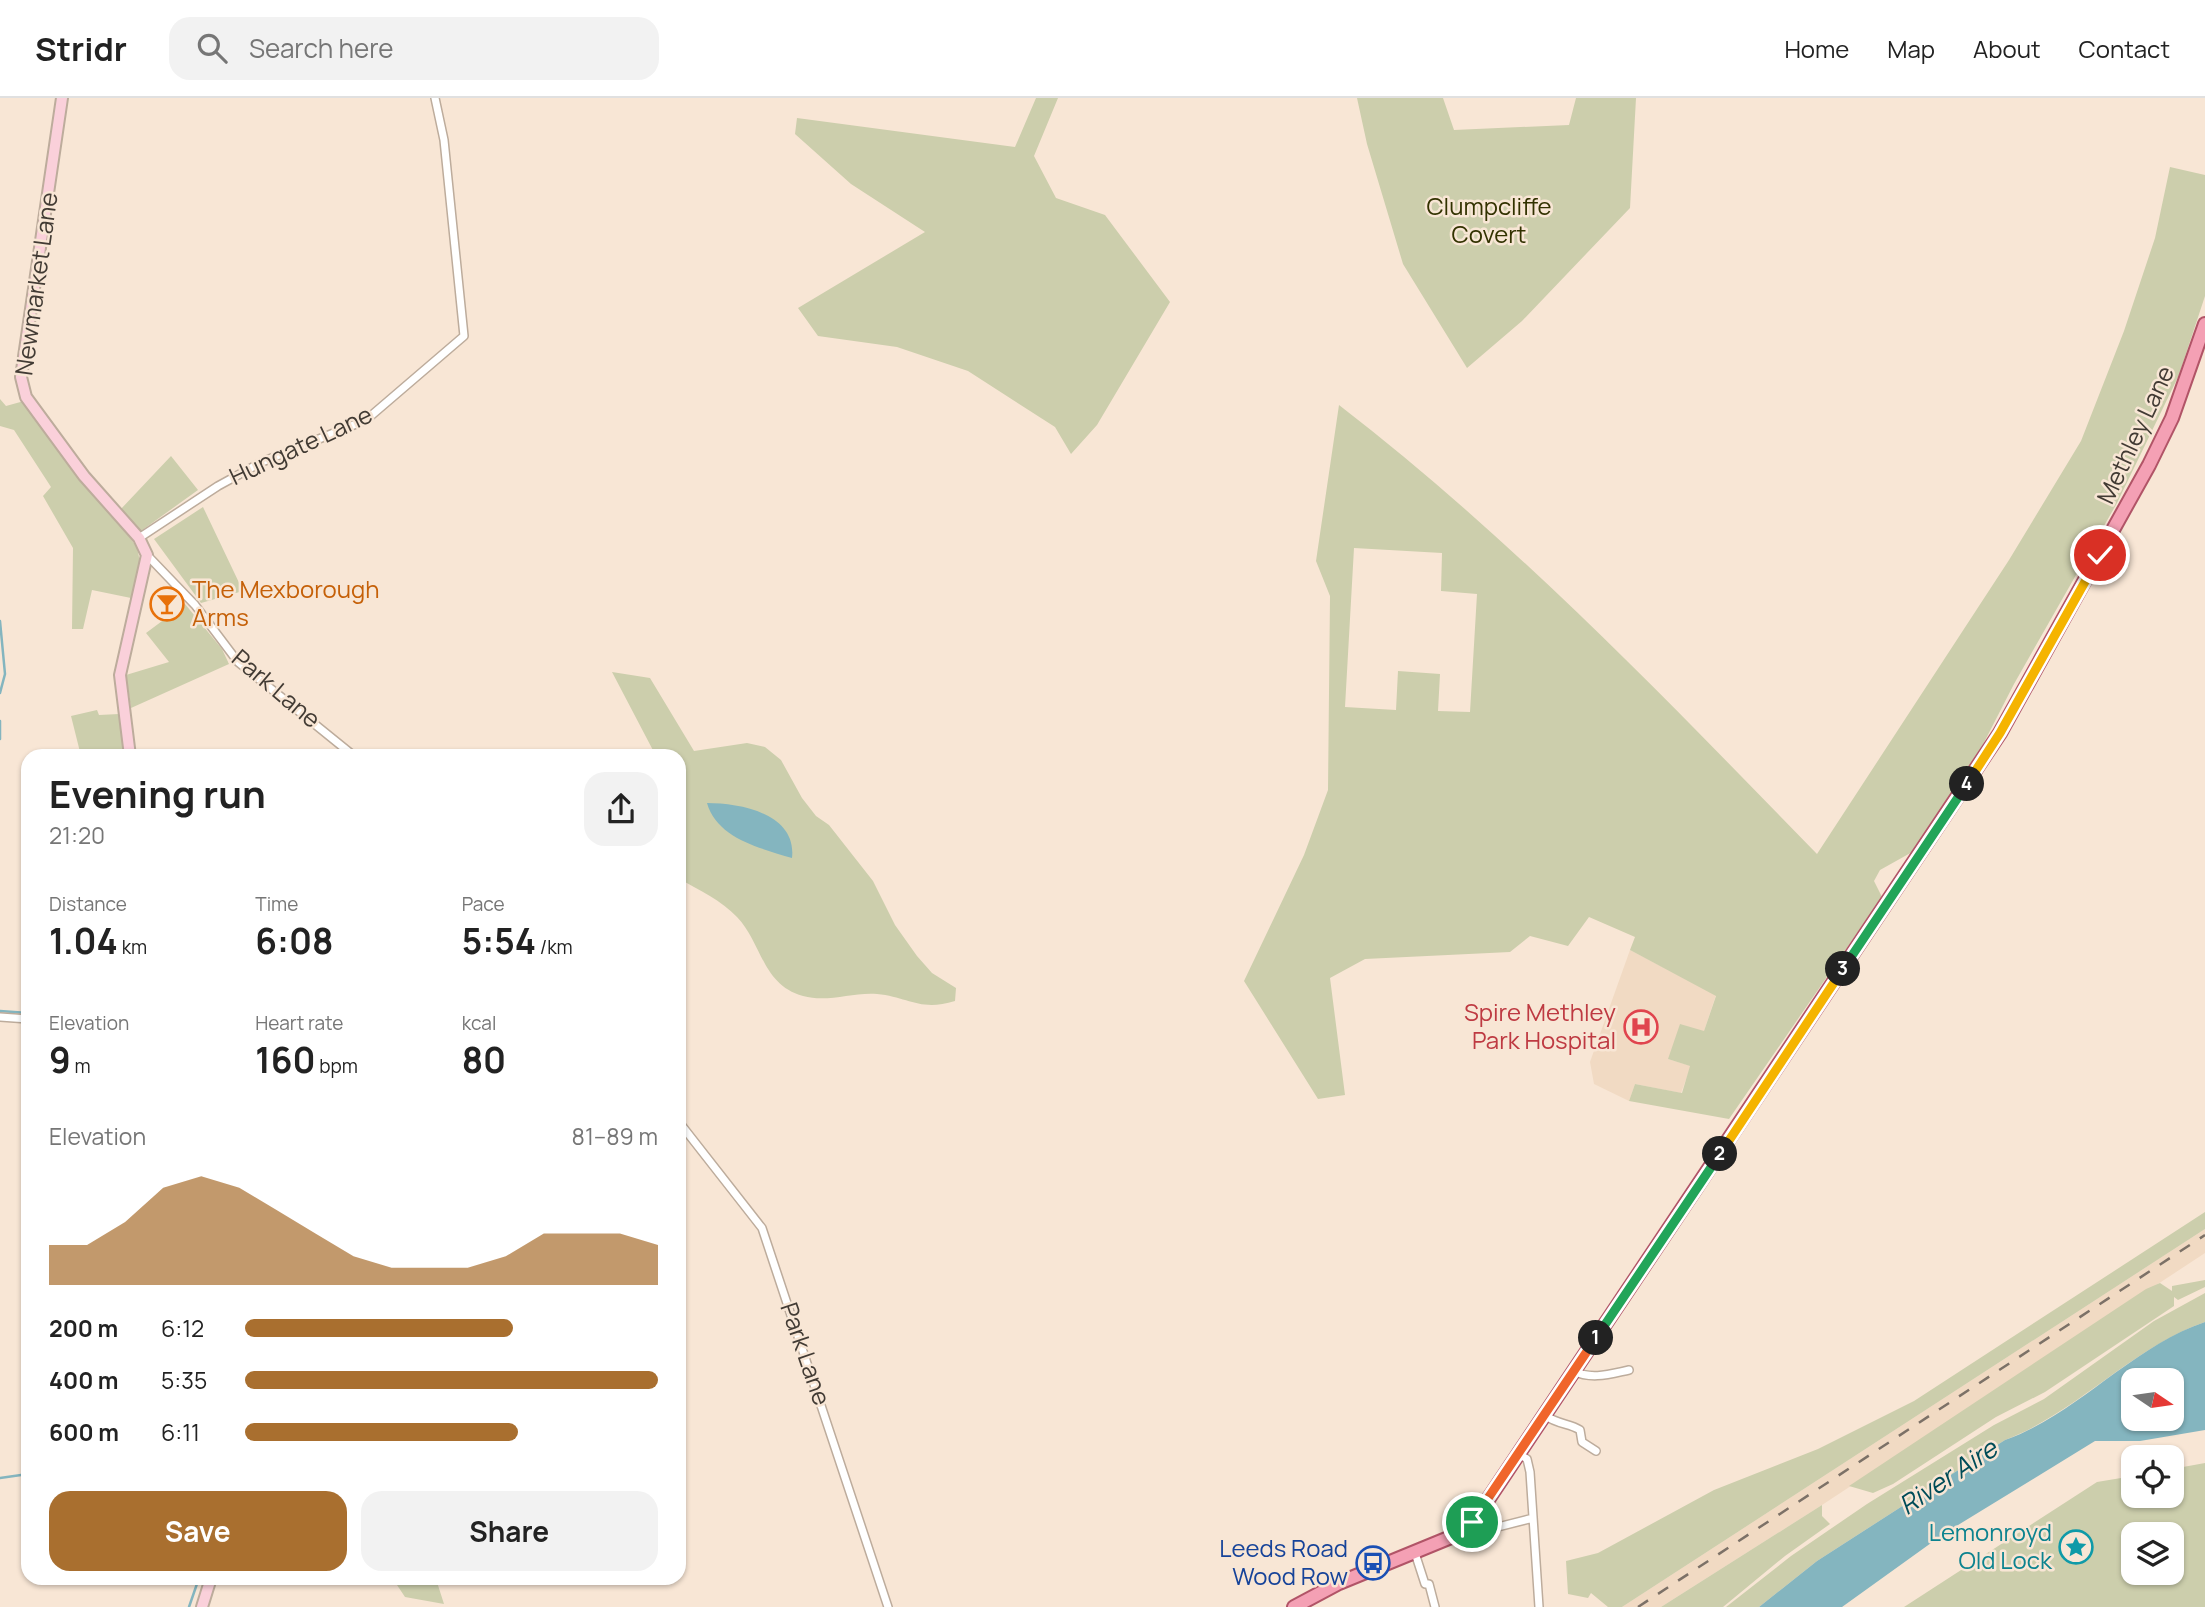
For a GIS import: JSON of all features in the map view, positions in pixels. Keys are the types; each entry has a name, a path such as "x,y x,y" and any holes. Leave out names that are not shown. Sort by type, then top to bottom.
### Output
{"main road":[{"name":"Newmarket Lane","path":"62,98 20,377 22,390 84,477 139,538 147,555"},
{"name":"Methley Lane","path":"1472,1522 1945,819 2000,733 2149,465 2172,418 2205,324"},
{"path":"129,749 120,675 147,555"},
{"path":"1294,1607 1339,1583 1456,1535 1472,1522"},
{"path":"202,1607 209,1585"}],"street":[{"name":"Hungate Lane","path":"139,538 218,486 262,462 366,420 464,336 444,140 435,98"},
{"name":"Park Lane","path":"147,555 195,606 238,662 345,749"},
{"path":"0,1017 21,1018"},
{"name":"Park Lane","path":"686,1131 762,1228 888,1607"},
{"path":"1573,1371 1583,1376 1600,1377 1629,1370"},
{"path":"1544,1415 1558,1424 1576,1427 1580,1430 1582,1442 1596,1451"},
{"path":"1519,1454 1527,1459 1530,1472 1539,1607"},
{"path":"1472,1522 1486,1530 1534,1518"},
{"path":"1415,1553 1435,1607"}],"shaded area":[{"name":"Spire Methley Park Hospital","path":"1630,950 1716,995 1704,1031 1668,1059 1691,1066 1681,1093 1635,1084 1629,1101 1594,1084 1590,1062"},
{"path":"2205,1229 2205,1253 1822,1505 1661,1607 1622,1607"}],"green space":[{"path":"1036,98 1058,98 1034,156 1056,198 1105,215 1170,302 1097,425 1071,454 1055,427 968,371 897,347 818,336 798,308 925,232 851,184 795,134 797,118 1015,147"},
{"name":"Clumpcliffe Covert","path":"1357,98 1443,98 1454,130 1569,125 1576,98 1636,98 1630,208 1522,321 1467,368 1403,264 1367,144"},
{"path":"2170,167 2205,175 2205,296 2179,375 2117,503 2014,684 1975,760 1914,851 1880,870 1874,881 1882,897 1729,1119 1629,1101 1635,1084 1682,1093 1690,1066 1668,1059 1680,1024 1704,1031 1716,996 1630,950 1635,937 1589,917 1568,946 1530,936 1510,952 1365,959 1330,978 1345,1095 1318,1099 1244,981 1304,855 1328,790 1330,596 1316,561 1339,405 1466,510 1586,621 1817,854 2009,560 2081,441 2124,331 2155,238","holes":["1354,548 1442,553 1441,591 1477,594 1470,712 1438,711 1440,674 1398,671 1396,710 1345,707"]},
{"path":"0,399 6,406 24,401 137,547 140,562 131,598 92,590 83,629 72,629 73,548 43,496 51,487 14,430 0,426"},
{"path":"171,456 198,490 141,531 120,510"},
{"path":"203,507 243,591 201,603 154,539"},
{"path":"185,604 222,649 229,664 131,708 126,675 169,662 146,633"},
{"path":"612,672 650,678 694,751 747,743 765,747 781,760 802,798 816,816 829,825 873,881 895,925 917,956 932,973 956,988 955,1001 933,1005 877,994 812,998 789,991 779,983 737,917 686,883 686,749 652,749"},
{"path":"97,710 99,715 119,714 125,749 79,749 71,716"},
{"path":"2205,1212 2205,1229 1622,1607 1608,1607 1591,1593 1588,1598 1568,1594 1566,1561 1598,1553 1714,1490 1818,1449 1914,1401"},
{"path":"2205,1280 2205,1287 2178,1300 2174,1297 2174,1306 2045,1392 1996,1417 1893,1484 1873,1493 1849,1486 2146,1289 2160,1283 2172,1291 2172,1286"},
{"path":"2205,1293 2205,1322 2153,1347 2057,1413 2005,1440 1817,1561 1759,1607 1726,1607 1791,1556 1867,1504 1994,1425 2044,1399 2154,1321"},
{"path":"2205,1463 2205,1607 1904,1607 2097,1482 2121,1478 2121,1508 2184,1508 2184,1467"},
{"path":"1822,1505 1822,1516 1830,1524 1785,1556 1723,1607 1661,1607"},
{"path":"397,1585 438,1585 444,1604 405,1597"}],"water":[{"path":"707,803 735,805 764,814 776,821 786,831 791,843 792,858 753,845 730,833 712,815"},
{"name":"River Aire","path":"2205,1322 2205,1430 2140,1441 2095,1441 1945,1533 1842,1607 1759,1607 1817,1561 2005,1440 2057,1414 2121,1368 2121,1432 2184,1432 2184,1368 2121,1368 2153,1347"}],"waterway":[{"path":"0,621 5,674 0,693"},
{"path":"0,721 0,739"},
{"path":"0,1011 21,1012"},
{"path":"0,1478 21,1475"},
{"path":"189,1607 197,1585"}],"railway":[{"path":"1638,1607 2205,1235"}],"place":[{"name":"The Mexborough Arms","path":"167,604"},
{"name":"Spire Methley Park Hospital","path":"1641,1027"},
{"name":"Lemonroyd Old Lock","path":"2076,1547"},
{"name":"Leeds Road Wood Row","path":"1373,1563"}],"route":[{"path":"1472,1522 1945,819 2000,733 2100,555"}]}
